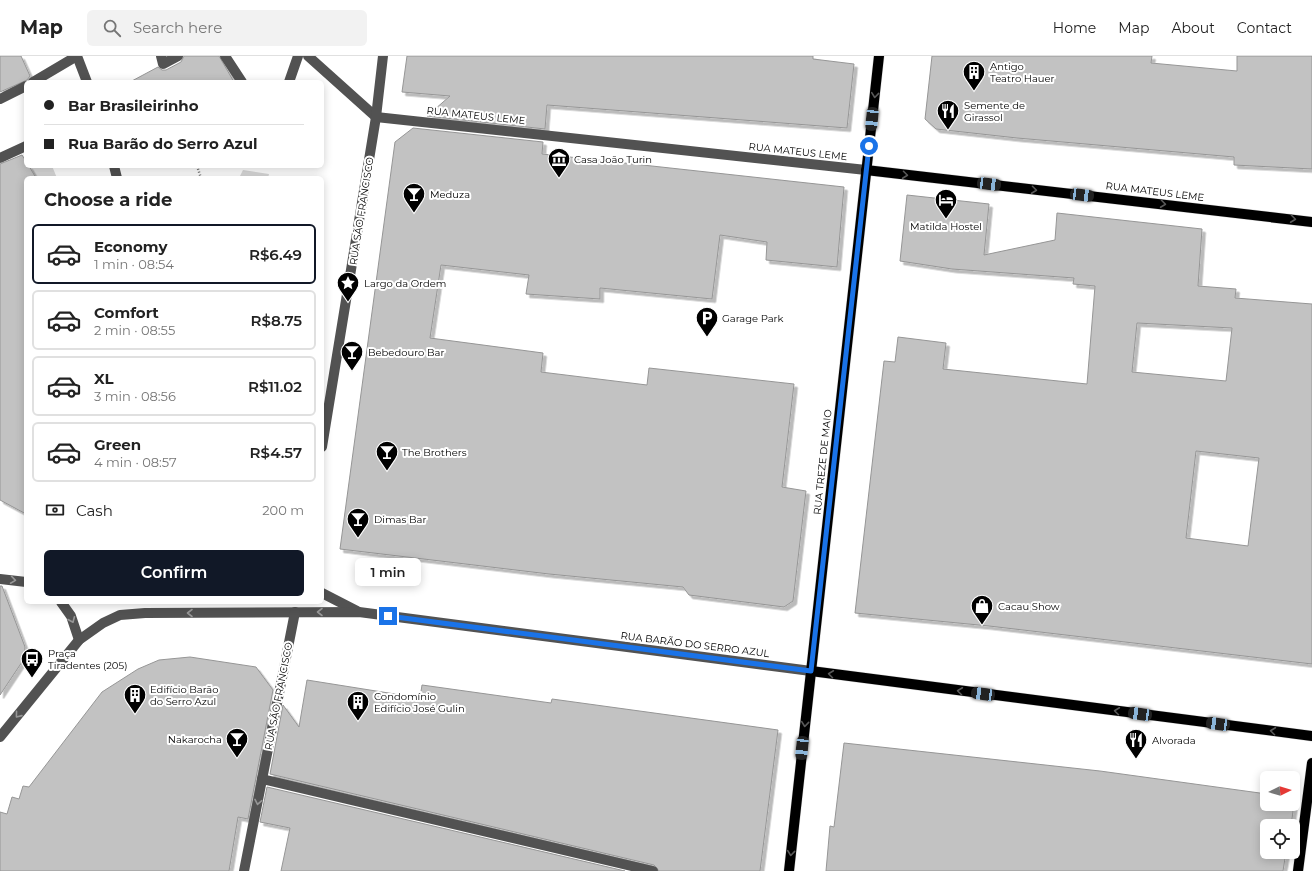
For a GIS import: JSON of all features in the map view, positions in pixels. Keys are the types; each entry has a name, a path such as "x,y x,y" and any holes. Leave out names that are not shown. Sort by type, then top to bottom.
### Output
{"main road":[{"name":"RUA TREZE DE MAIO","path":"789,871 879,56"},
{"name":"RUA MATEUS LEME","path":"866,170 1312,222"},
{"name":"RUA BARÃO DO SERRO AZUL","path":"811,671 1312,736"},
{"path":"1298,871 1312,763"}],"street":[{"path":"36,80 77,56 86,80"},
{"path":"161,56 163,64 178,56"},
{"path":"225,56 241,80"},
{"path":"290,80 298,56"},
{"path":"308,56 376,117"},
{"name":"RUA SÃO FRANCISCO","path":"324,428 376,117 383,56"},
{"path":"0,99 24,87"},
{"name":"RUA MATEUS LEME","path":"376,117 866,170"},
{"path":"0,158 24,147"},
{"path":"0,579 24,582"},
{"path":"324,594 359,612"},
{"path":"62,604 71,616 79,640"},
{"name":"RUA SÃO FRANCISCO","path":"244,871 294,612"},
{"name":"RUA BARÃO DO SERRO AZUL","path":"0,737 79,640 103,623 120,615 144,613 359,612 811,671"},
{"path":"262,779 653,871"}],"shaded area":[{"path":"30,168 53,168 56,176 35,176"},
{"path":"243,170 269,174 268,176 240,176"}],"building":[{"path":"0,56 21,56 30,76 27,80 24,80 0,92"},
{"path":"184,56 219,56 233,80 134,80 158,67 162,70 166,70 181,62"},
{"path":"407,56 813,56 813,59 854,64 847,128 547,105 545,129 427,116 450,96 402,92"},
{"path":"932,56 1152,56 1151,63 1237,71 1237,56 1312,56 1312,169 1234,165 1234,157 1017,138 936,129 925,119"},
{"path":"413,128 543,142 542,154 844,187 837,267 766,260 767,242 720,235 712,299 600,288 600,299 526,294 529,275 441,265 430,338 543,353 541,372 647,385 649,368 794,384 782,487 806,491 793,601 784,607 689,595 683,587 549,574 340,549 395,142"},
{"path":"22,155 24,158 24,168 30,168 35,176 24,176 24,513 0,500 0,164"},
{"path":"907,195 989,204 984,255 1055,240 1057,213 1202,229 1198,286 1236,289 1235,298 1312,304 1312,664 989,626 855,613 884,361 895,362 898,337 946,343 943,369 1087,384 1095,286 1073,284 1074,278 952,269 900,261","holes":["1137,323 1232,328 1226,381 1132,372","1196,451 1259,458 1248,546 1186,538"]},
{"path":"0,586 2,586 25,647 24,659 0,695"},
{"path":"190,657 256,667 273,690 248,819 238,817 229,871 0,871 0,812 7,814 12,797 19,799 23,786 29,787 102,692 138,669 159,660"},
{"path":"307,680 420,698 422,685 551,703 552,699 778,730 760,871 659,871 654,865 270,774 283,705 299,727"},
{"path":"844,743 1100,771 1260,793 1260,811 1293,811 1292,819 1260,819 1260,859 1285,859 1283,871 826,871 830,826 834,827"},
{"path":"267,787 625,871 281,871 290,828 260,822"}],"place":[{"name":"Antigo Teatro Hauer","path":"974,92"},
{"name":"Semente de Girassol","path":"948,130"},
{"name":"Casa João Turin","path":"559,178"},
{"name":"Meduza","path":"414,214"},
{"name":"Matilda Hostel","path":"946,220"},
{"name":"Largo da Ordem","path":"348,302"},
{"name":"Garage Park","path":"707,338"},
{"name":"Bebedouro Bar","path":"352,372"},
{"name":"The Brothers","path":"387,472"},
{"name":"Dimas Bar","path":"358,538"},
{"name":"Cacau Show","path":"982,626"},
{"name":"Praça Tiradentes (205)","path":"32,678"},
{"name":"Edifício Barão do Serro Azul","path":"135,714"},
{"name":"Condomínio Edifício José Gulin","path":"358,722"},
{"name":"Nakarocha","path":"237,758"},
{"name":"Alvorada","path":"1136,760"}],"route":[{"path":"388,616 811,671 869,146"}]}
